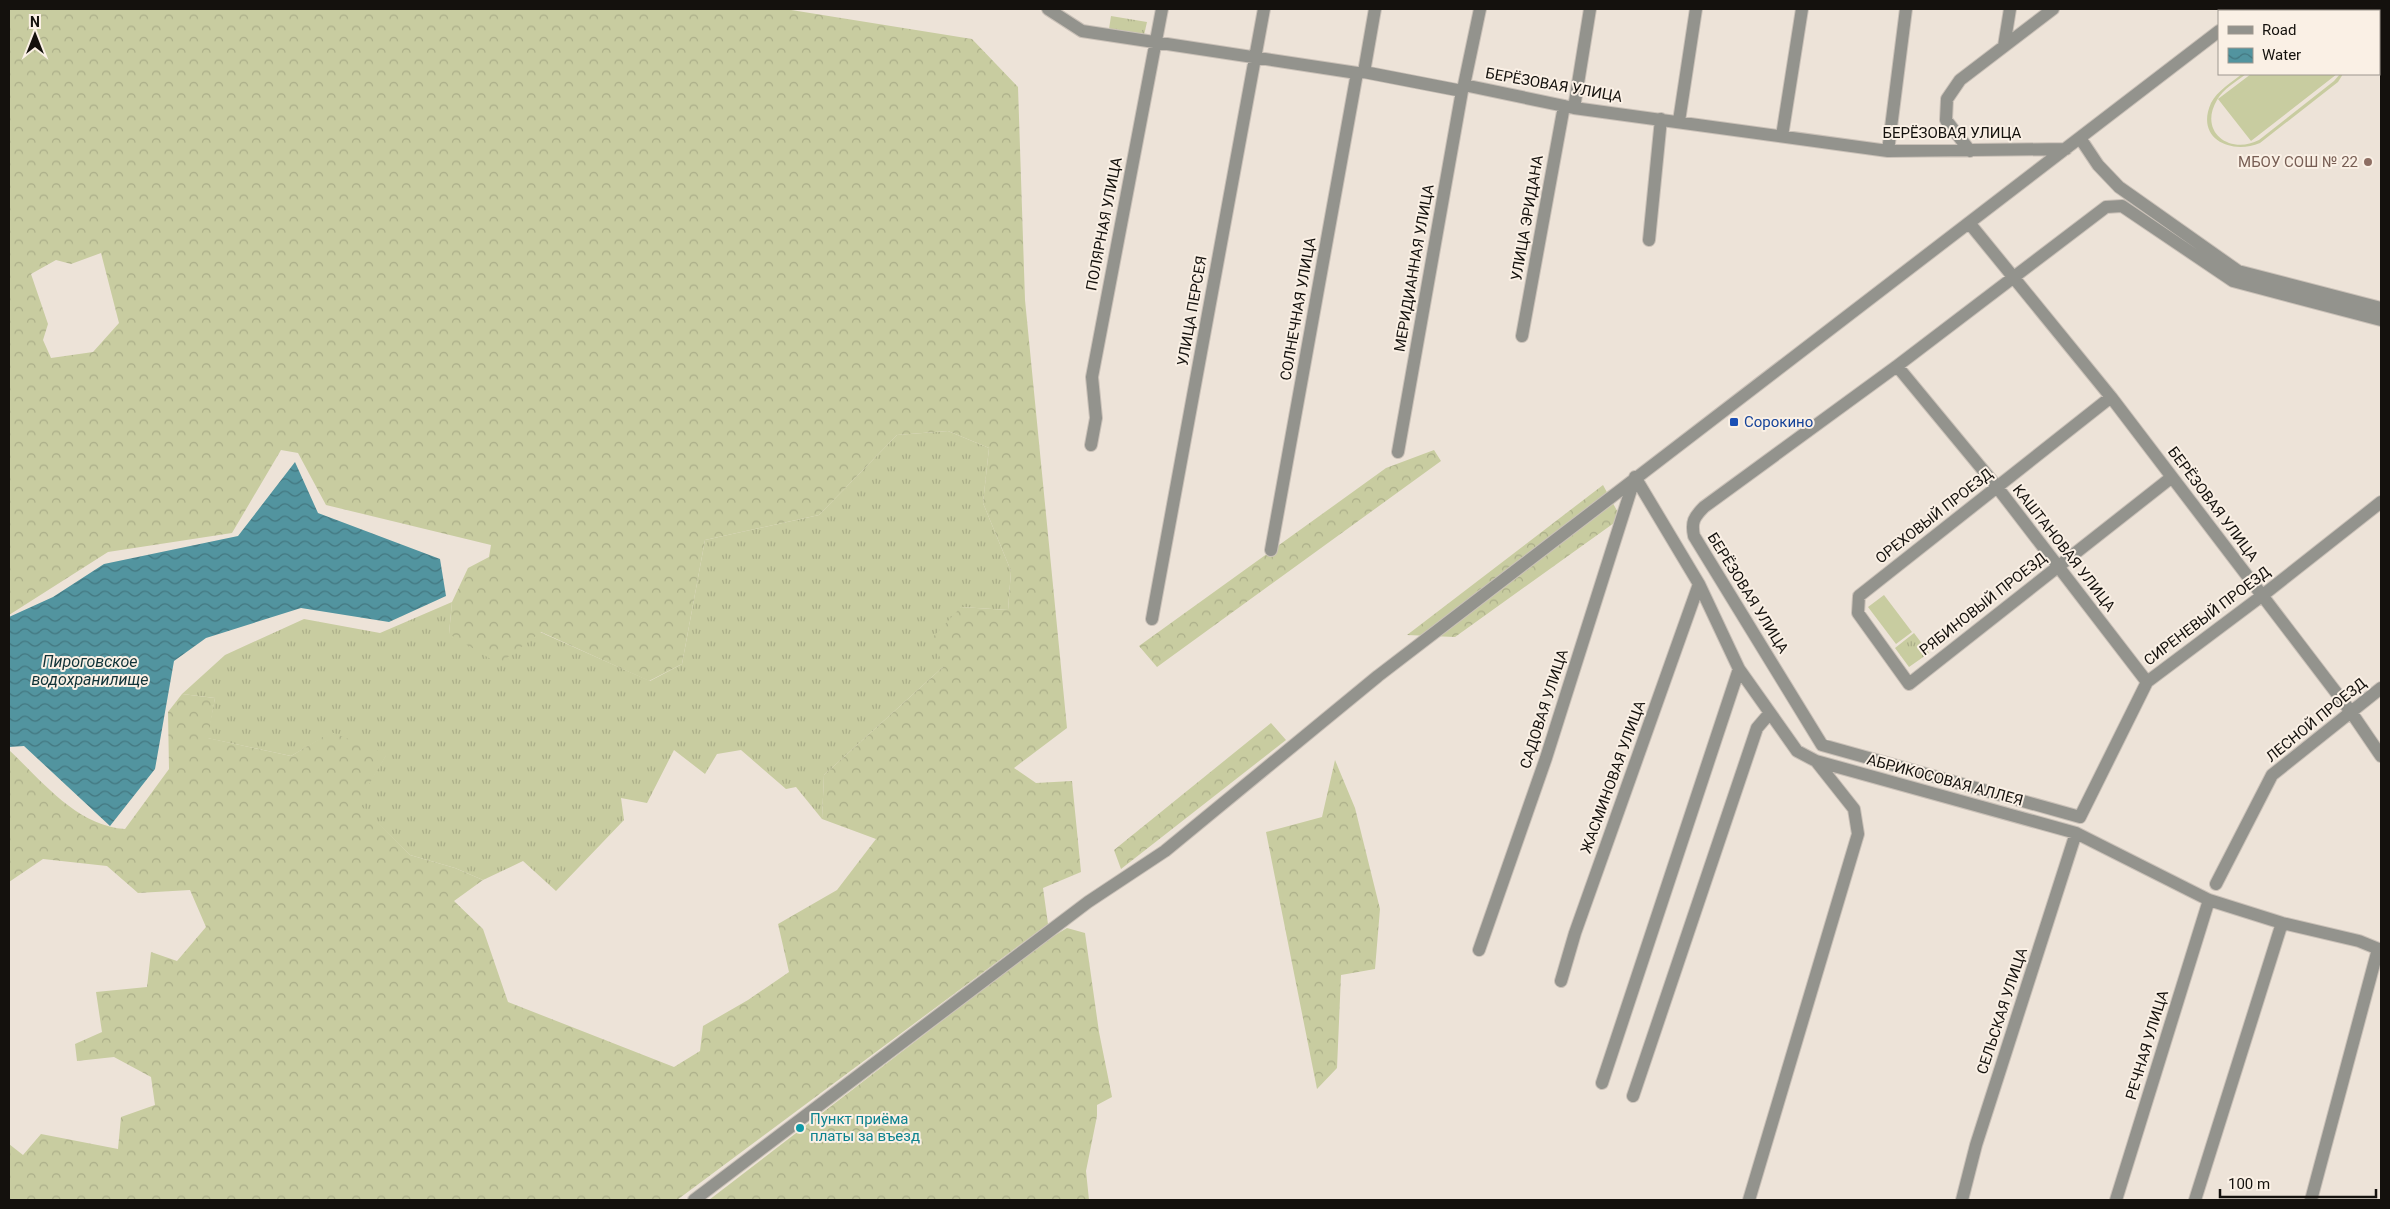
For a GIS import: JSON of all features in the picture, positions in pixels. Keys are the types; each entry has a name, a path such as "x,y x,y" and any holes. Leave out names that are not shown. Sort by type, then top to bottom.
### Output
{"street":[{"name":"БЕРЁЗОВАЯ УЛИЦА","path":"1048,9 1082,31 1463,88 1569,107 1679,120 1888,151 2066,150"},
{"name":"ПОЛЯРНАЯ УЛИЦА","path":"1091,445 1096,418 1092,377 1162,9"},
{"name":"УЛИЦА ПЕРСЕЯ","path":"1152,618 1264,9"},
{"name":"СОЛНЕЧНАЯ УЛИЦА","path":"1271,550 1360,72 1375,9"},
{"name":"МЕРИДИАННАЯ УЛИЦА","path":"1398,452 1463,88 1480,9"},
{"name":"УЛИЦА ЭРИДАНА","path":"1522,336 1590,9"},
{"path":"1679,120 1696,9"},
{"path":"1782,136 1802,9"},
{"path":"1888,151 1906,9"},
{"path":"2004,46 2010,9"},
{"path":"1970,151 1946,120 1947,99 1960,80 2053,9"},
{"path":"694,1200 1088,902 1165,851 1378,676 1635,477 1970,224 2218,32"},
{"path":"1649,240 1661,119"},
{"path":"2080,138 2098,165 2119,188 2238,271 2381,308"},
{"name":"БЕРЁЗОВАЯ УЛИЦА","path":"2080,817 1822,745 1694,536 1692,526 1694,517 1704,507 1897,366 2012,276 2106,206 2122,206 2233,281 2381,320"},
{"name":"БЕРЁЗОВАЯ УЛИЦА","path":"1970,224 2111,397 2351,712 2381,756"},
{"name":"КАШТАНОВАЯ УЛИЦА","path":"1897,366 1997,487 2147,682"},
{"name":"ОРЕХОВЫЙ ПРОЕЗД","path":"1909,684 1858,613 1859,596 2111,397"},
{"name":"АБРИКОСОВАЯ АЛЛЕЯ","path":"1635,477 1699,584 1739,669 1796,751 1816,761 2076,833 2209,900 2282,923 2359,941 2380,950"},
{"name":"САДОВАЯ УЛИЦА","path":"1479,950 1546,758 1635,477"},
{"name":"РЯБИНОВЫЙ ПРОЕЗД","path":"1909,684 2172,477"},
{"name":"СИРЕНЕВЫЙ ПРОЕЗД","path":"2080,817 2147,682 2263,596 2381,502"},
{"name":"ЖАСМИНОВАЯ УЛИЦА","path":"1560,981 1575,933 1699,584"},
{"path":"1602,1083 1739,669"},
{"name":"ЛЕСНОЙ ПРОЕЗД","path":"2216,884 2272,775 2381,688"},
{"path":"1633,1096 1757,728 1769,714"},
{"path":"1749,1200 1858,834 1854,809 1816,761"},
{"name":"СЕЛЬСКАЯ УЛИЦА","path":"1962,1200 1976,1145 2076,833"},
{"name":"РЕЧНАЯ УЛИЦА","path":"2116,1200 2209,900"},
{"path":"2195,1200 2282,923"},
{"path":"2312,1200 2380,950"}],"green space":[{"path":"9,9 785,9 972,39 1018,87 1025,300 1067,728 1014,768 1036,783 1072,781 1081,872 1043,888 1048,924 677,1200 9,1200 9,1144 23,1155 41,1134 118,1149 121,1117 155,1105 151,1077 114,1057 77,1061 75,1044 102,1032 96,992 147,987 151,952 177,961 206,927 190,890 138,893 107,866 43,859 9,882 9,750 61,800 76,811 91,820 125,829 169,769 168,712 182,694 215,698 208,738 291,756 331,732 387,754 358,803 410,855 455,868 483,880 454,901 483,929 508,1002 674,1067 700,1051 703,1026 748,1000 789,972 778,924 837,890 876,839 822,819 824,775 943,667 933,637 961,607 1008,610 1011,571 983,503 989,448 948,431 897,435 819,515 705,540 682,664 649,681 541,632 499,664 449,634 452,602 468,568 489,557 491,545 326,505 298,453 281,450 232,533 108,552 9,615","holes":["101,253 119,323 93,352 51,358 43,340 48,324 31,274 56,260 71,264"]},
{"path":"1111,16 1147,22 1144,35 1109,29"},
{"path":"2241,75 2245,75 2226,89 2217,100 2212,112 2211,122 2214,131 2220,138 2228,142 2238,145 2248,144 2259,140 2339,75 2342,75 2338,82 2260,143 2249,146 2238,147 2219,141 2212,135 2208,126 2207,116 2211,103 2225,87"},
{"path":"2250,75 2336,75 2251,141 2218,99"},
{"path":"948,431 989,448 983,503 1011,571 1008,610 961,607 943,667 824,775 822,819 796,787 786,789 741,750 717,754 705,774 674,750 647,803 621,798 624,820 556,891 523,861 483,880 455,868 410,855 357,803 386,755 331,733 291,756 207,738 215,698 182,694 225,655 304,619 380,633 452,602 449,634 540,632 650,681 682,664 705,540 819,515 897,435"},
{"path":"1434,450 1441,461 1157,667 1139,646 1386,468"},
{"path":"1603,485 1621,518 1455,637 1407,635"},
{"path":"1884,595 1912,632 1896,644 1868,607"},
{"path":"1914,633 1929,653 1909,667 1895,648"},
{"path":"1271,723 1286,740 1121,869 1114,850"},
{"path":"1335,760 1355,808 1380,909 1375,969 1341,975 1337,1068 1317,1089 1266,832 1322,817"},
{"path":"1067,928 1085,933 1099,1032 1112,1097 1097,1105 1097,1116 1086,1171 1089,1200 709,1200 1047,940"}],"water":[{"name":"Пироговское водохранилище","path":"295,462 318,513 440,559 446,596 389,622 301,608 206,638 174,661 155,769 110,826 24,746 9,747 9,617 53,597 104,564 238,536"}],"place":[{"name":"МБОУ СОШ № 22","path":"2368,162"},
{"name":"Сорокино","path":"1734,422"},
{"name":"Пункт приёма платы за въезд","path":"800,1128"}]}
